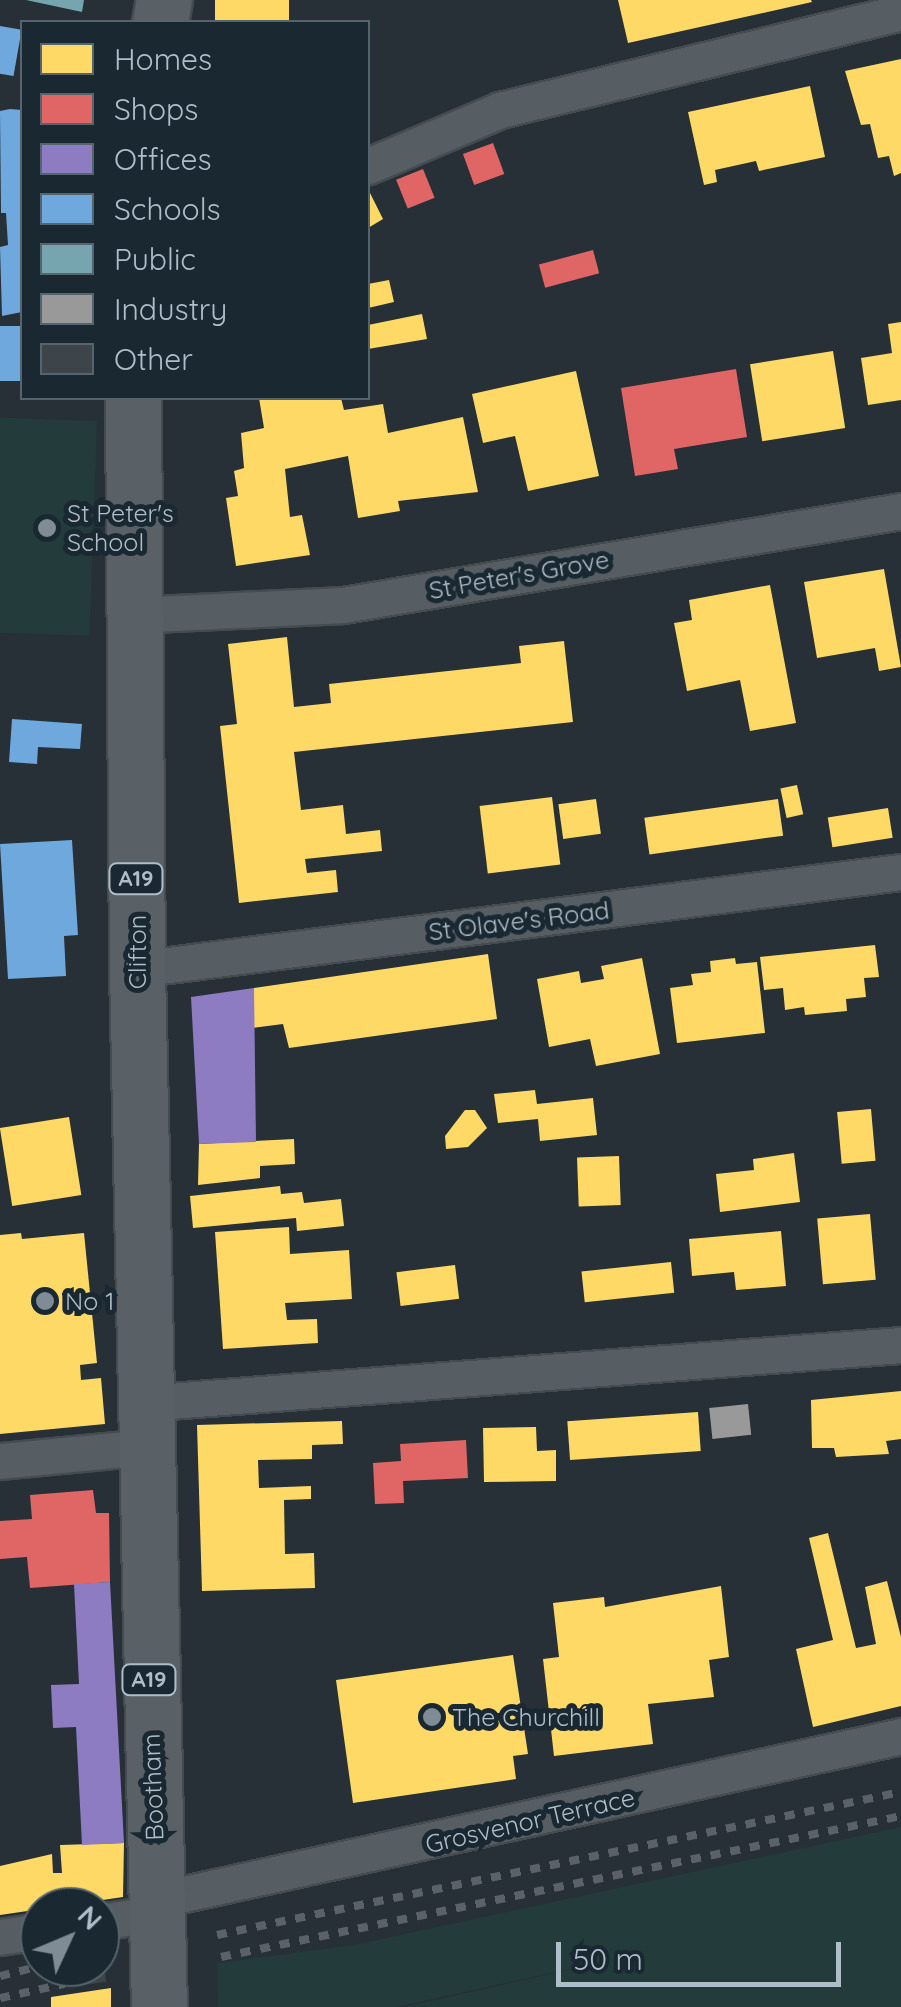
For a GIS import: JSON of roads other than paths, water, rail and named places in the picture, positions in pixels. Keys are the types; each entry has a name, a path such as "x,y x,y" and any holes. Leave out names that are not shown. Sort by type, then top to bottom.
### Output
{"main road":[{"name":"Clifton","path":"133,400 145,1425"},
{"name":"Bootham","path":"145,1425 159,2007"}],"street":[{"path":"370,165 500,110 901,12"},
{"name":"St Peter's Grove","path":"134,615 343,605 901,511"},
{"name":"St Olave's Road","path":"137,969 901,872"},
{"path":"0,1461 145,1425 901,1345"},
{"name":"Grosvenor Terrace","path":"120,1917 901,1736"}],"railway":[{"path":"217,1935 901,1792"},
{"path":"221,1957 901,1816"},
{"path":"0,1976 20,1971"},
{"path":"0,1998 50,1987"}],"place":[{"name":"St Peter's School","path":"47,528"},
{"name":"No 1","path":"45,1301"},
{"name":"The Churchill","path":"432,1717"}]}
